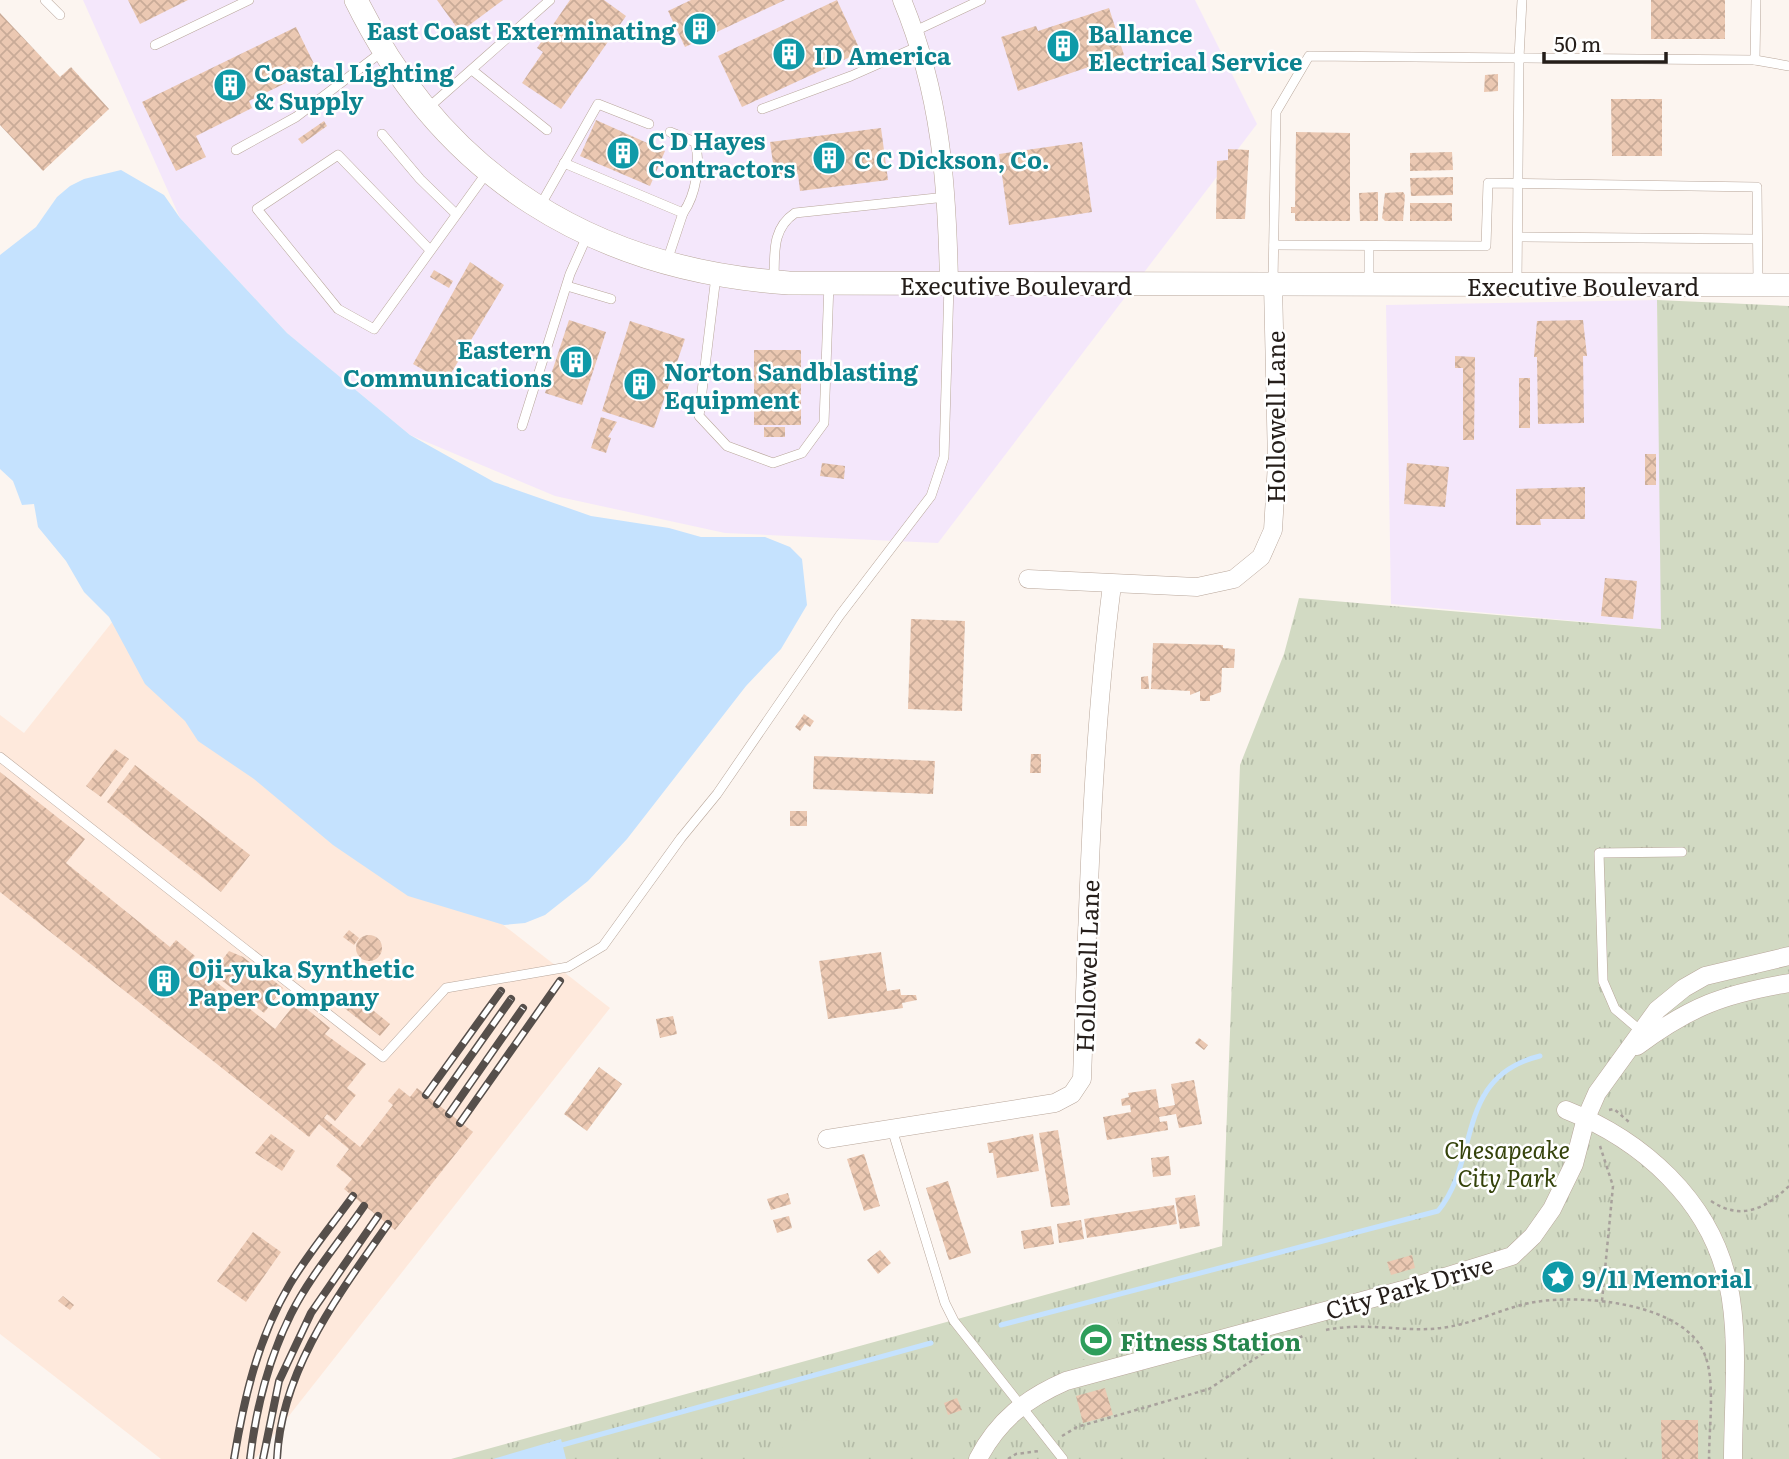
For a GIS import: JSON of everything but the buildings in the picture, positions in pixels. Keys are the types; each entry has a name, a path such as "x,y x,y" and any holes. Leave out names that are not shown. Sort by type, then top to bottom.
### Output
{"street":[{"name":"Executive Boulevard","path":"356,0 383,51 427,110 467,153 489,170 539,208 587,234 666,265 716,276 774,282 829,283 1789,285"},
{"path":"902,0 917,38 940,126 947,197 949,284"},
{"name":"Hollowell Lane","path":"1028,579 1112,585 1213,585 1234,579 1251,567 1269,544 1273,530 1278,464 1273,284"},
{"name":"Hollowell Lane","path":"827,1139 1055,1103 1072,1094 1082,1079 1091,856 1104,644 1112,585"},
{"name":"City Park Drive","path":"978,1459 995,1432 1021,1405 1066,1381 1403,1290 1512,1256 1533,1236 1552,1209 1574,1164 1586,1118 1602,1084 1620,1058 1645,1034 1671,999 1705,976 1789,956"},
{"name":"City Park Drive","path":"1645,1034 1716,998 1789,983"},
{"path":"1566,1110 1586,1118 1629,1143 1661,1168 1692,1203 1714,1241 1728,1282 1733,1315 1733,1459"}],"lane":[{"path":"45,0 60,15"},
{"path":"155,45 249,0"},
{"path":"427,110 550,0"},
{"path":"762,109 851,76 981,0"},
{"path":"1517,285 1522,0"},
{"path":"1755,61 1756,0"},
{"path":"236,150 296,117 383,51"},
{"path":"1273,284 1276,112 1309,56 1755,61 1789,66"},
{"path":"472,70 547,130"},
{"path":"539,208 598,104 649,124"},
{"path":"666,265 683,213 691,202 699,154 695,142 670,132"},
{"path":"382,134 456,214"},
{"path":"430,250 338,155 257,209 338,309 374,328 489,170"},
{"path":"564,163 683,213"},
{"path":"1274,245 1486,246 1488,183 1757,187 1758,285"},
{"path":"774,282 776,235 782,222 794,214 947,197"},
{"path":"522,426 567,286 587,234"},
{"path":"1518,237 1757,239"},
{"path":"1369,246 1369,285"},
{"path":"716,276 699,416 727,446 773,463 802,453 824,423 829,283"},
{"path":"0,757 383,1057 446,988 568,967 603,946 611,936 681,838 717,794 840,615 931,496 944,457 949,284"},
{"path":"567,286 611,299"},
{"path":"1645,1034 1615,1009 1603,981 1599,853 1682,852"},
{"path":"892,1129 945,1303 954,1321 1063,1459"}],"path":[{"path":"1613,1100 1614,1109"},
{"path":"1324,1331 1371,1324 1444,1328 1506,1308 1567,1299 1606,1301 1652,1313 1683,1325 1694,1335 1706,1357 1709,1459"},
{"path":"1008,1459 1016,1454 1041,1450 1077,1427 1209,1389 1262,1354 1312,1333"}],"shaded area":[{"path":"83,0 1195,0 1257,124 938,543 725,533 555,496 410,435 287,333 180,218"},
{"path":"1657,300 1662,629 1391,604 1386,305"},
{"path":"113,621 610,1008 255,1459 161,1459 0,1334 0,715 24,733"}],"green space":[{"name":"Chesapeake City Park","path":"1657,300 1789,306 1789,1459 451,1459 1222,1246 1240,765 1284,654 1299,598 1661,629"},
{"name":"Fitness Station","path":"1117,1318 1126,1347 1074,1362 1065,1333"},
{"path":"835,1420 835,1459 773,1459 787,1441 796,1448 800,1445 800,1421"}],"water":[{"path":"121,170 164,195 180,218 287,333 410,435 494,482 591,516 669,528 701,537 765,537 790,547 802,559 807,605 781,649 746,686 627,839 588,881 545,915 525,923 504,925 408,896 333,845 254,779 198,741 185,721 145,684 109,617 84,592 66,561 38,527 34,504 22,505 13,481 0,469 0,255 36,227 57,197 70,186 84,179"},
{"path":"561,1439 566,1459 493,1459"}],"waterway":[{"path":"1001,1325 1438,1211 1460,1168 1481,1101 1494,1082 1513,1067 1540,1056"},
{"path":"562,1445 931,1343"}],"railway":[{"path":"460,1123 560,981"},
{"path":"426,1095 501,991"},
{"path":"437,1104 511,999"},
{"path":"449,1114 523,1008"},
{"path":"234,1459 248,1391 269,1326 297,1273 353,1196"},
{"path":"250,1459 264,1385 283,1331 307,1286 364,1206"},
{"path":"263,1459 279,1381 311,1313 378,1216"},
{"path":"277,1459 281,1426 301,1364 332,1306 388,1224"}],"place":[{"name":"East Coast Exterminating","path":"700,29"},
{"name":"Ballance Electrical Service","path":"1063,46"},
{"name":"ID America","path":"789,54"},
{"name":"Coastal Lighting & Supply","path":"230,85"},
{"name":"C D Hayes Contractors","path":"623,153"},
{"name":"C C Dickson, Co.","path":"829,158"},
{"name":"Eastern Communications","path":"576,362"},
{"name":"Norton Sandblasting Equipment","path":"640,384"},
{"name":"Oji-yuka Synthetic Paper Company","path":"164,981"},
{"name":"9/11 Memorial","path":"1558,1277"},
{"name":"Fitness Station","path":"1096,1340"}]}
